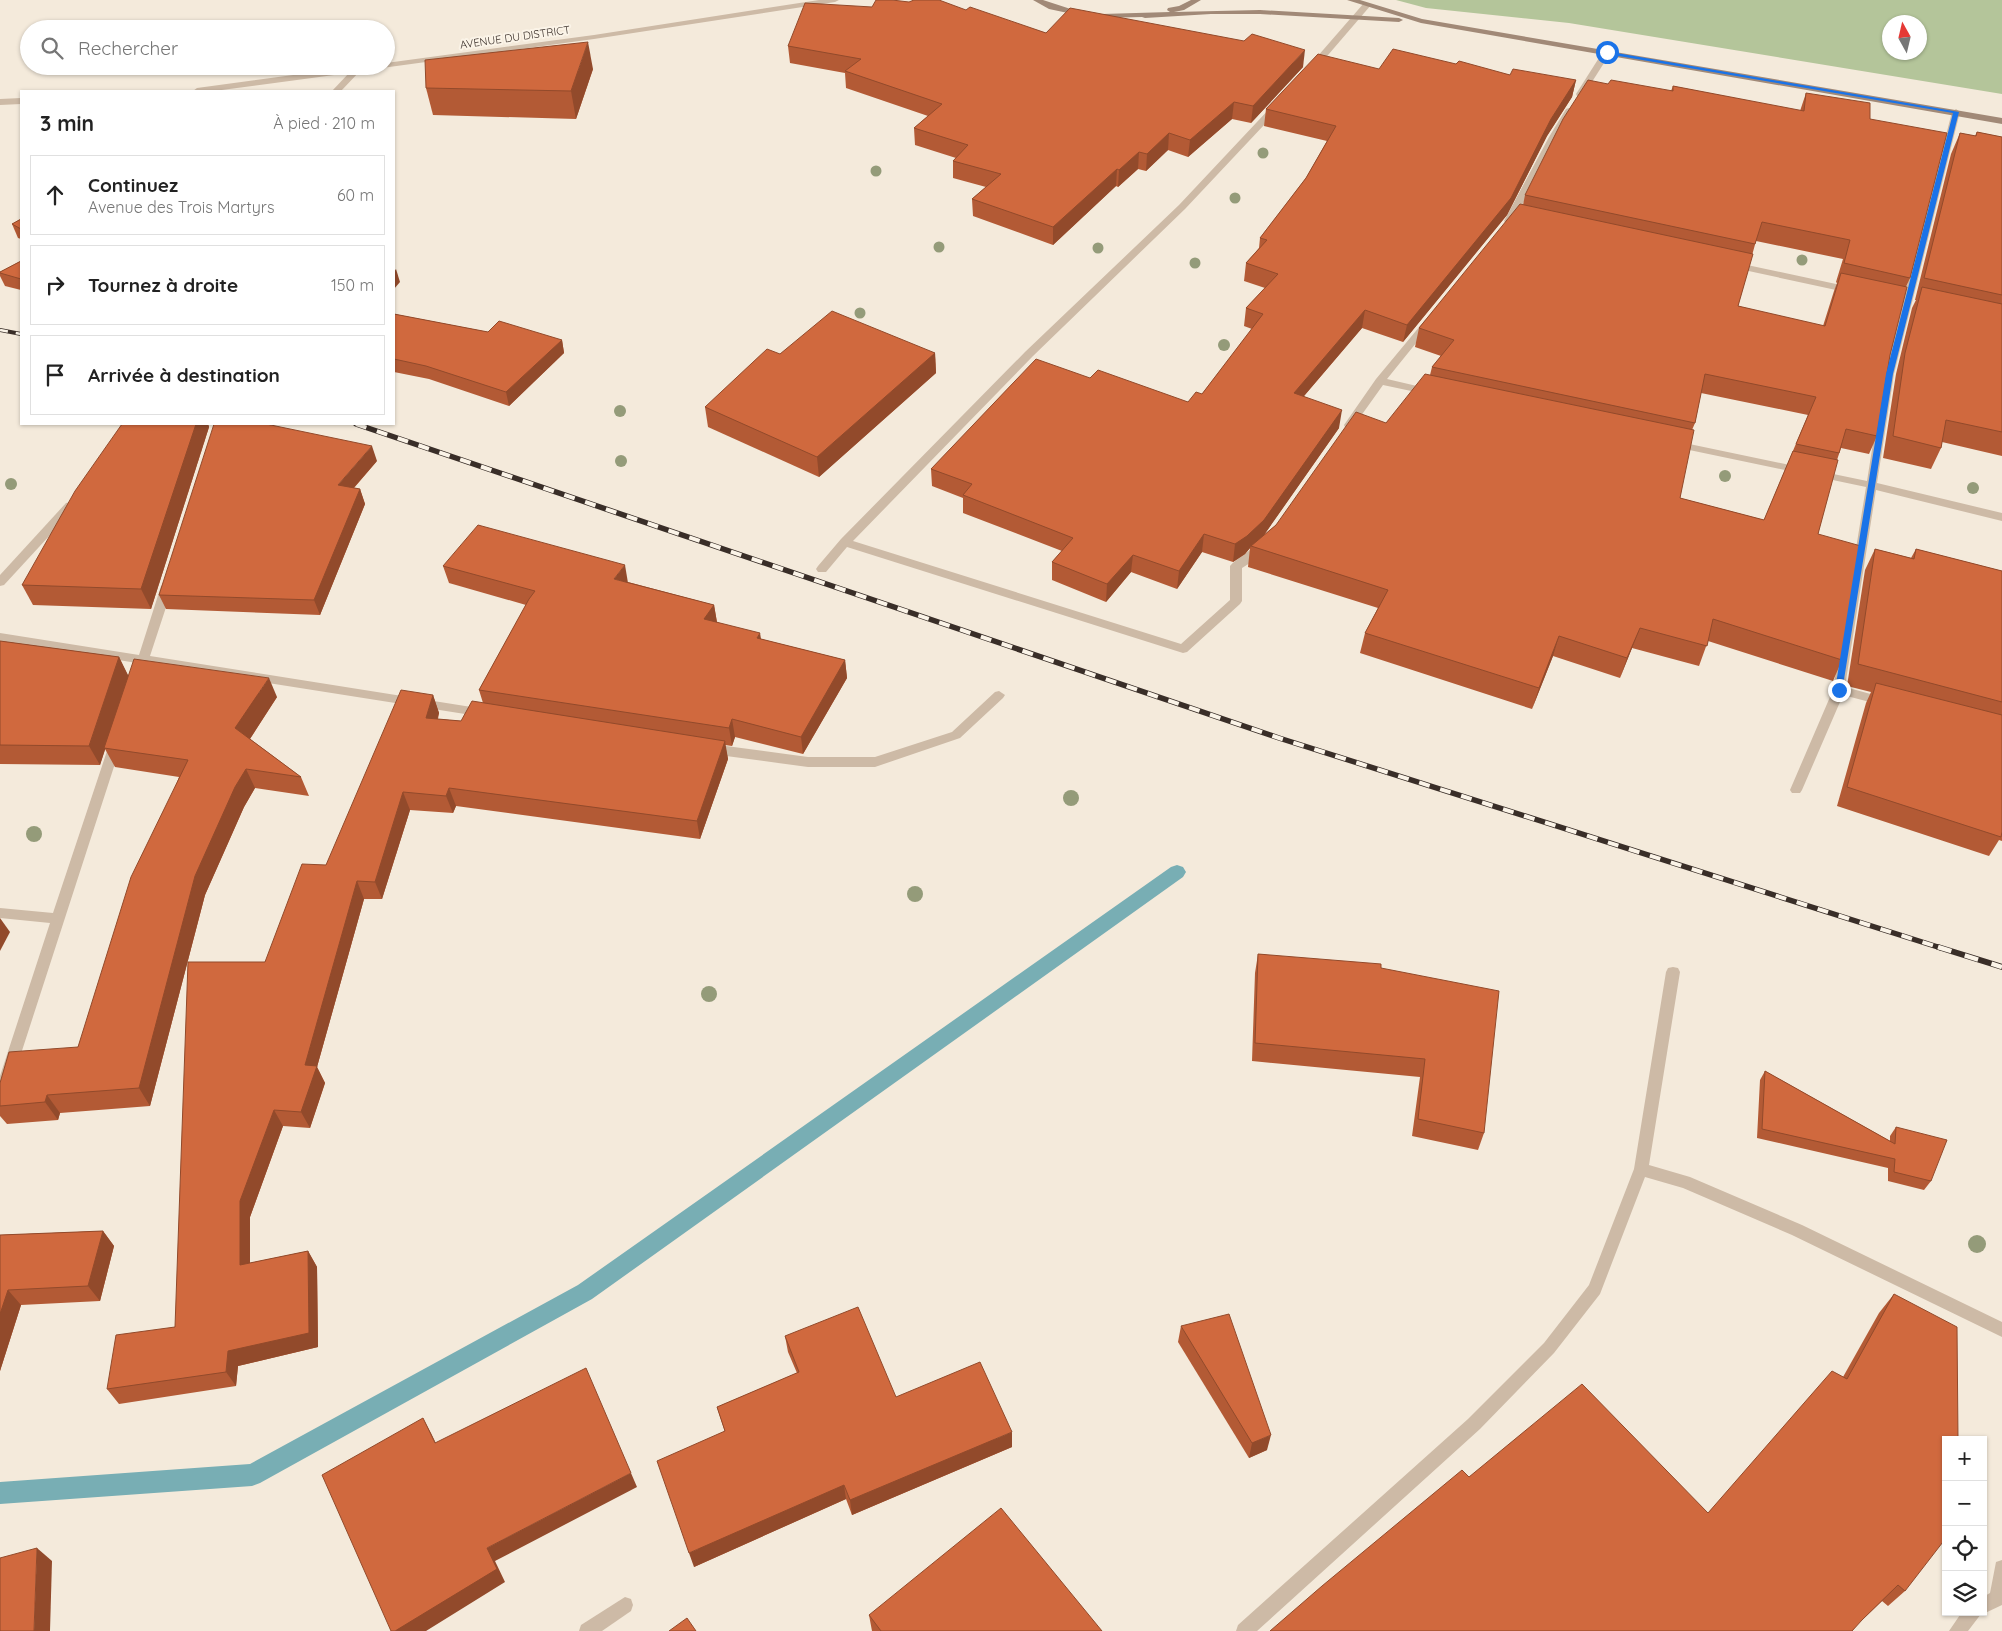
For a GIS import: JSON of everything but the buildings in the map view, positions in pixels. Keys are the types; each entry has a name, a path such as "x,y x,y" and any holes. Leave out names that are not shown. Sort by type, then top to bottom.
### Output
{"main road":[{"path":"1037,0 1052,7 1092,15 1145,16 1240,12 1421,21 2002,120"},
{"path":"1145,16 1182,8 1197,0"},
{"path":"1351,0 1421,21"}],"street":[{"name":"AVENUE DU DISTRICT","path":"395,65 835,0"},
{"path":"1306,74 1354,17 1367,5"},
{"path":"1501,232 1517,218 1553,136 1607,52"},
{"name":"AVENUE DU DISTRICT","path":"205,90 324,75"},
{"path":"337,90 352,75"},
{"path":"0,102 20,101"},
{"path":"822,569 845,542 1029,354 1182,208 1280,102"},
{"path":"1796,790 1839,690 1889,374 1956,112"},
{"path":"1724,263 1859,292"},
{"path":"1340,438 1380,382 1434,314"},
{"path":"1380,382 1438,394"},
{"path":"1668,442 1870,485 2002,517"},
{"path":"0,582 79,495"},
{"path":"845,542 1182,649 1236,601 1236,566 1250,558 1267,542"},
{"path":"137,677 171,573"},
{"path":"0,637 493,714"},
{"path":"1839,690 1896,705"},
{"path":"697,747 808,762 875,762 956,735 999,694"},
{"path":"0,1097 119,733"},
{"path":"0,913 58,919"},
{"path":"1244,1631 1474,1424 1549,1348 1595,1289 1641,1169 1673,972"},
{"path":"1641,1169 1685,1182 1798,1230 2002,1330"},
{"path":"1987,1604 2000,1599 2002,1568"},
{"path":"587,1631 625,1605"},
{"path":"1957,1631 1970,1616"}],"green space":[{"path":"1396,0 2002,0 2002,94 1569,23 1426,8"}],"waterway":[{"path":"0,1493 252,1475 585,1292 1177,872"}],"railway":[{"path":"0,330 20,334"},
{"path":"359,425 1279,738 1941,948"},
{"path":"1938,947 2002,967"}],"route":[{"path":"1607,52 1956,112 1889,374 1839,690"}]}
